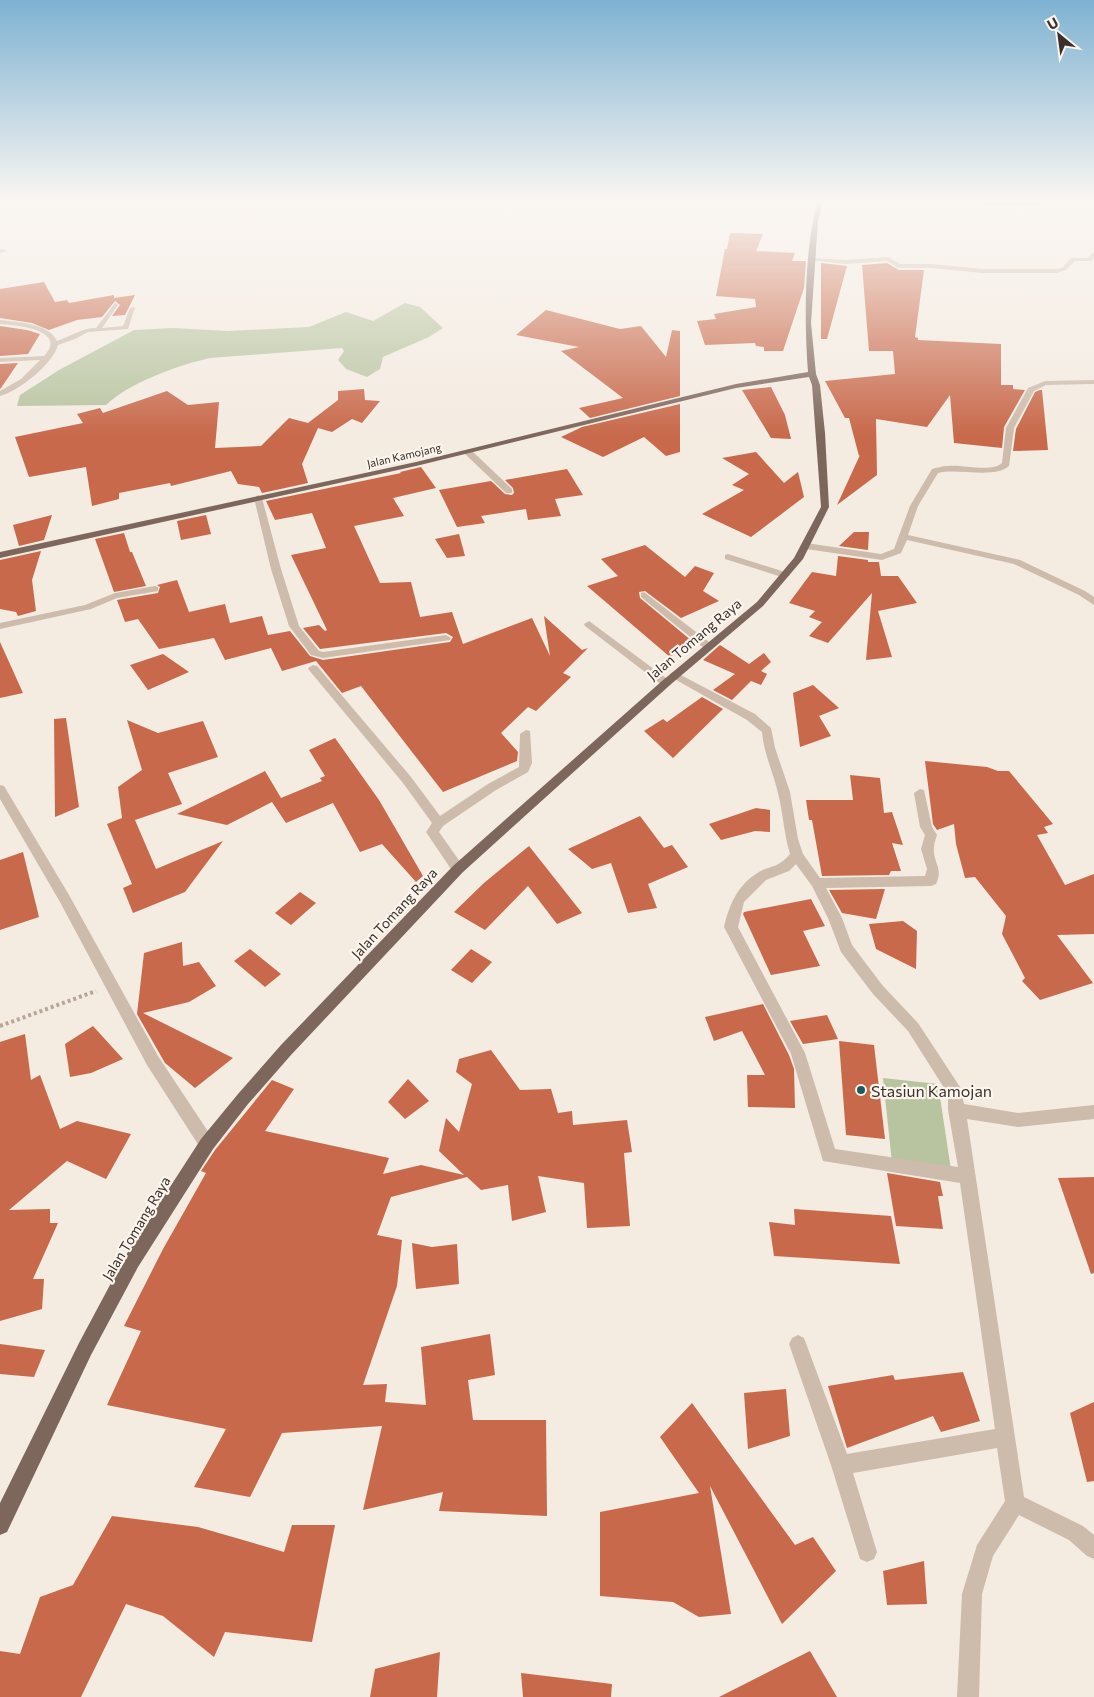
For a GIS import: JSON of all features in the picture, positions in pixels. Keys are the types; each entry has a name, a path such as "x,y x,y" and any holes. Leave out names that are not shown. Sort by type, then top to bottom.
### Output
{"main road":[{"name":"Jalan Tomang Raya","path":"0,1525 85,1348 132,1261 207,1144 243,1099 286,1050 461,866 671,679 760,604 785,575 806,546 822,515 826,496 816,385 812,374 808,323 811,278"},
{"name":"Jalan Kamojang","path":"0,555 468,452 736,386 812,374"}],"street":[{"path":"96,331 115,305"},
{"path":"54,344 73,338 86,330 120,330 126,328 133,308"},
{"path":"0,322 42,330 53,337 54,344 52,352 25,382 0,394"},
{"path":"0,360 46,358"},
{"path":"806,546 882,557 900,549 914,506 935,471 948,468 991,470 1004,466 1006,464 1010,428 1031,390 1045,383 1094,382"},
{"path":"468,452 509,491"},
{"path":"258,498 276,569 294,626 315,653 331,654 446,638"},
{"path":"903,536 1017,562 1082,593 1094,602"},
{"path":"728,557 785,575"},
{"path":"0,626 88,607 116,596 156,589"},
{"path":"644,594 709,647"},
{"path":"589,624 671,679 751,717 766,732 769,748 784,792 792,839 797,855 817,883 835,918 846,948 878,990 913,1027 955,1092 956,1110 984,1284 1015,1503 984,1552 972,1594 968,1697"},
{"path":"313,668 407,780 437,825"},
{"path":"461,866 432,832 437,825 492,787 524,769 526,763 526,734"},
{"path":"0,789 69,908 137,1036 175,1100 207,1144"},
{"path":"817,883 932,881 933,869 927,849 930,835 926,827 920,793"},
{"path":"797,855 785,868 761,878 739,899 734,907 731,927 798,1053 830,1156 966,1176"},
{"path":"956,1110 1018,1120 1094,1112"},
{"path":"798,1344 841,1465 867,1552"},
{"path":"841,1465 1005,1437"},
{"path":"1015,1503 1076,1533 1094,1549"}],"path":[{"path":"0,1026 111,985"}],"green space":[{"path":"405,303 420,307 443,328 429,337 383,357 380,369 367,377 346,369 338,360 344,351 342,348 210,358 183,365 141,382 127,389 106,405 17,406 20,395 59,370 134,330 173,328 228,331 309,327 346,312 373,321"},
{"path":"883,1078 938,1084 951,1170 892,1163"}],"building":[{"path":"719,278 805,278 804,288 783,351 764,351 764,347 756,346 755,343 705,345 697,321 716,319 714,314 756,307 755,299 716,296"},
{"path":"821,278 844,278 827,339 821,339"},
{"path":"863,278 923,278 915,337 918,340 1001,344 1001,385 1013,385 1013,389 1025,390 1004,427 1002,448 954,443 950,395 927,427 876,419 877,475 837,505 860,455 849,418 845,418 825,381 895,374 893,351 869,351"},
{"path":"44,282 55,302 67,300 69,303 114,295 114,298 135,295 125,315 112,316 120,305 115,301 102,317 77,320 49,330 32,323 0,318 0,289"},
{"path":"546,310 620,329 641,326 666,357 672,330 680,331 680,396 590,418 579,408 623,398 561,351 579,347 516,335"},
{"path":"0,326 40,334 28,354 0,356"},
{"path":"18,363 1,388 0,389 0,364"},
{"path":"771,387 785,415 791,439 771,438 742,390"},
{"path":"364,389 365,400 380,401 362,423 352,419 332,432 318,428 302,464 308,483 262,493 259,487 238,484 231,471 171,486 170,483 119,493 119,499 92,506 86,467 29,477 15,437 83,423 77,414 100,408 103,413 167,391 188,405 219,402 215,448 261,446 289,418 308,423 338,400 338,391"},
{"path":"1042,390 1048,450 1013,451 1016,429 1035,392"},
{"path":"680,404 680,452 666,456 644,437 603,457 561,437 582,427"},
{"path":"756,452 784,483 798,472 804,497 751,537 702,514 744,490 732,485 749,474 722,458"},
{"path":"421,467 436,488 393,498 404,516 354,526 380,583 411,582 420,617 452,612 463,644 532,618 550,656 544,616 582,650 588,648 563,673 571,677 536,711 528,707 501,733 518,752 517,761 443,792 361,686 342,693 316,661 282,671 271,648 225,660 214,638 159,649 138,619 125,622 117,600 158,593 160,587 157,585 177,580 189,612 225,604 230,623 262,616 268,635 290,631 310,656 323,660 450,642 453,637 446,633 320,649 303,628 319,625 325,631 327,630 291,555 326,548 312,513 275,520 266,501 401,473"},
{"path":"567,469 583,495 555,499 561,516 528,520 526,509 481,516 485,523 457,527 439,490 491,481 505,494 512,495 514,493 513,488 505,480"},
{"path":"52,515 44,540 19,546 13,525"},
{"path":"206,515 211,534 181,540 177,521"},
{"path":"854,532 869,532 868,550 839,546"},
{"path":"124,533 130,552 132,552 146,586 114,592 95,539"},
{"path":"459,534 465,556 447,558 435,539"},
{"path":"645,545 685,577 695,566 714,573 703,591 719,601 681,618 645,591 639,592 640,598 692,641 670,657 587,586 618,576 601,559"},
{"path":"41,551 32,580 36,611 18,616 16,612 0,609 0,560"},
{"path":"838,556 868,560 868,562 879,562 881,576 898,576 917,603 878,611 892,657 866,660 872,593 828,643 809,636 822,622 809,617 815,611 789,603 812,572 836,576"},
{"path":"0,642 23,693 0,698"},
{"path":"720,645 749,664 764,653 771,662 761,671 767,674 761,685 751,681 732,700 713,690 735,674 703,660"},
{"path":"163,654 189,672 148,690 130,665"},
{"path":"813,685 839,708 819,716 831,736 800,747 793,693"},
{"path":"702,697 723,709 673,758 644,731 663,719 667,722"},
{"path":"66,718 79,807 55,817 54,719"},
{"path":"127,720 158,733 203,721 218,757 168,773 182,804 135,820 156,869 223,841 185,892 133,913 123,888 132,884 107,824 122,818 118,787 142,770"},
{"path":"335,738 379,800 423,876 416,882 382,844 360,852 333,803 286,823 272,802 227,825 177,814 265,771 281,798 322,781 320,778 325,776 309,750"},
{"path":"925,761 1009,771 1053,824 1044,827 1048,833 1037,835 1065,885 1094,874 1094,934 1057,935 1093,983 1040,1000 1022,981 1025,978 1002,934 1006,916 975,877 965,878 956,844 954,824 937,830 933,824"},
{"path":"850,775 880,778 884,813 892,812 903,845 892,843 901,871 891,871 889,875 822,876 812,820 809,820 806,800 853,800"},
{"path":"756,808 770,810 770,832 755,831 721,840 709,824"},
{"path":"640,816 664,848 672,845 688,867 648,884 657,908 628,913 611,863 592,869 568,849"},
{"path":"529,846 582,913 557,924 528,886 485,930 454,912 484,883"},
{"path":"23,852 39,917 0,930 0,860"},
{"path":"885,889 876,919 842,913 829,890"},
{"path":"300,892 316,903 291,925 275,913"},
{"path":"811,899 825,926 803,931 820,966 771,975 743,914 744,912"},
{"path":"903,921 917,931 916,969 876,949 869,924"},
{"path":"182,942 183,966 199,962 216,986 189,1002 143,1013 233,1058 195,1088 165,1063 137,1014 144,953"},
{"path":"250,949 281,974 265,987 234,961"},
{"path":"471,949 492,962 472,983 451,970"},
{"path":"763,1004 789,1055 794,1069 795,1108 748,1107 747,1075 765,1075 742,1031 714,1041 705,1017"},
{"path":"827,1015 838,1039 803,1044 790,1021"},
{"path":"93,1026 123,1059 91,1073 70,1077 65,1044"},
{"path":"25,1034 31,1080 40,1075 60,1129 77,1121 131,1134 106,1179 67,1161 9,1210 50,1209 50,1223 58,1223 33,1279 44,1279 42,1309 0,1321 0,1042"},
{"name":"Stasiun Kamojan","path":"839,1041 874,1045 885,1139 846,1135"},
{"path":"491,1050 520,1090 551,1089 558,1113 572,1111 573,1125 627,1120 632,1152 624,1153 630,1226 587,1228 584,1183 538,1176 546,1212 512,1221 508,1185 481,1190 467,1177 391,1197 377,1235 402,1240 397,1286 363,1385 387,1384 385,1402 426,1405 421,1347 490,1334 495,1375 468,1380 473,1420 546,1420 547,1516 439,1511 443,1492 363,1510 382,1426 282,1433 250,1497 194,1487 226,1429 107,1405 141,1331 124,1326 163,1249 206,1173 201,1171 215,1150 272,1080 294,1089 265,1131 389,1158 383,1174 421,1165 464,1175 439,1151 446,1118 459,1132 472,1084 456,1072 459,1059"},
{"path":"408,1079 429,1101 405,1119 388,1102"},
{"path":"887,1173 940,1182 943,1196 938,1196 943,1229 896,1226"},
{"path":"1094,1177 1094,1273 1091,1274 1058,1178"},
{"path":"794,1209 891,1216 900,1264 774,1256 769,1222 795,1225"},
{"path":"412,1243 432,1247 457,1244 459,1284 416,1289"},
{"path":"0,1344 45,1350 34,1377 0,1374"},
{"path":"963,1372 980,1421 941,1432 933,1416 847,1448 828,1386 893,1375 895,1380"},
{"path":"786,1389 790,1436 748,1449 744,1393"},
{"path":"1094,1402 1094,1481 1087,1482 1070,1413"},
{"path":"692,1403 795,1545 813,1537 836,1571 782,1624 710,1486 731,1614 699,1617 673,1602 600,1596 600,1512 699,1493 660,1437"},
{"path":"112,1516 198,1527 284,1552 292,1525 335,1525 312,1642 225,1632 214,1657 163,1616 126,1604 81,1697 0,1697 0,1651 20,1654 40,1597 73,1585"},
{"path":"924,1561 927,1604 887,1605 883,1571"},
{"path":"810,1651 837,1697 719,1697 782,1665"},
{"path":"440,1652 437,1697 370,1697 375,1669"},
{"path":"521,1673 612,1684 611,1697 523,1697"}],"place":[{"name":"Stasiun Kamojan","path":"861,1090"}]}
